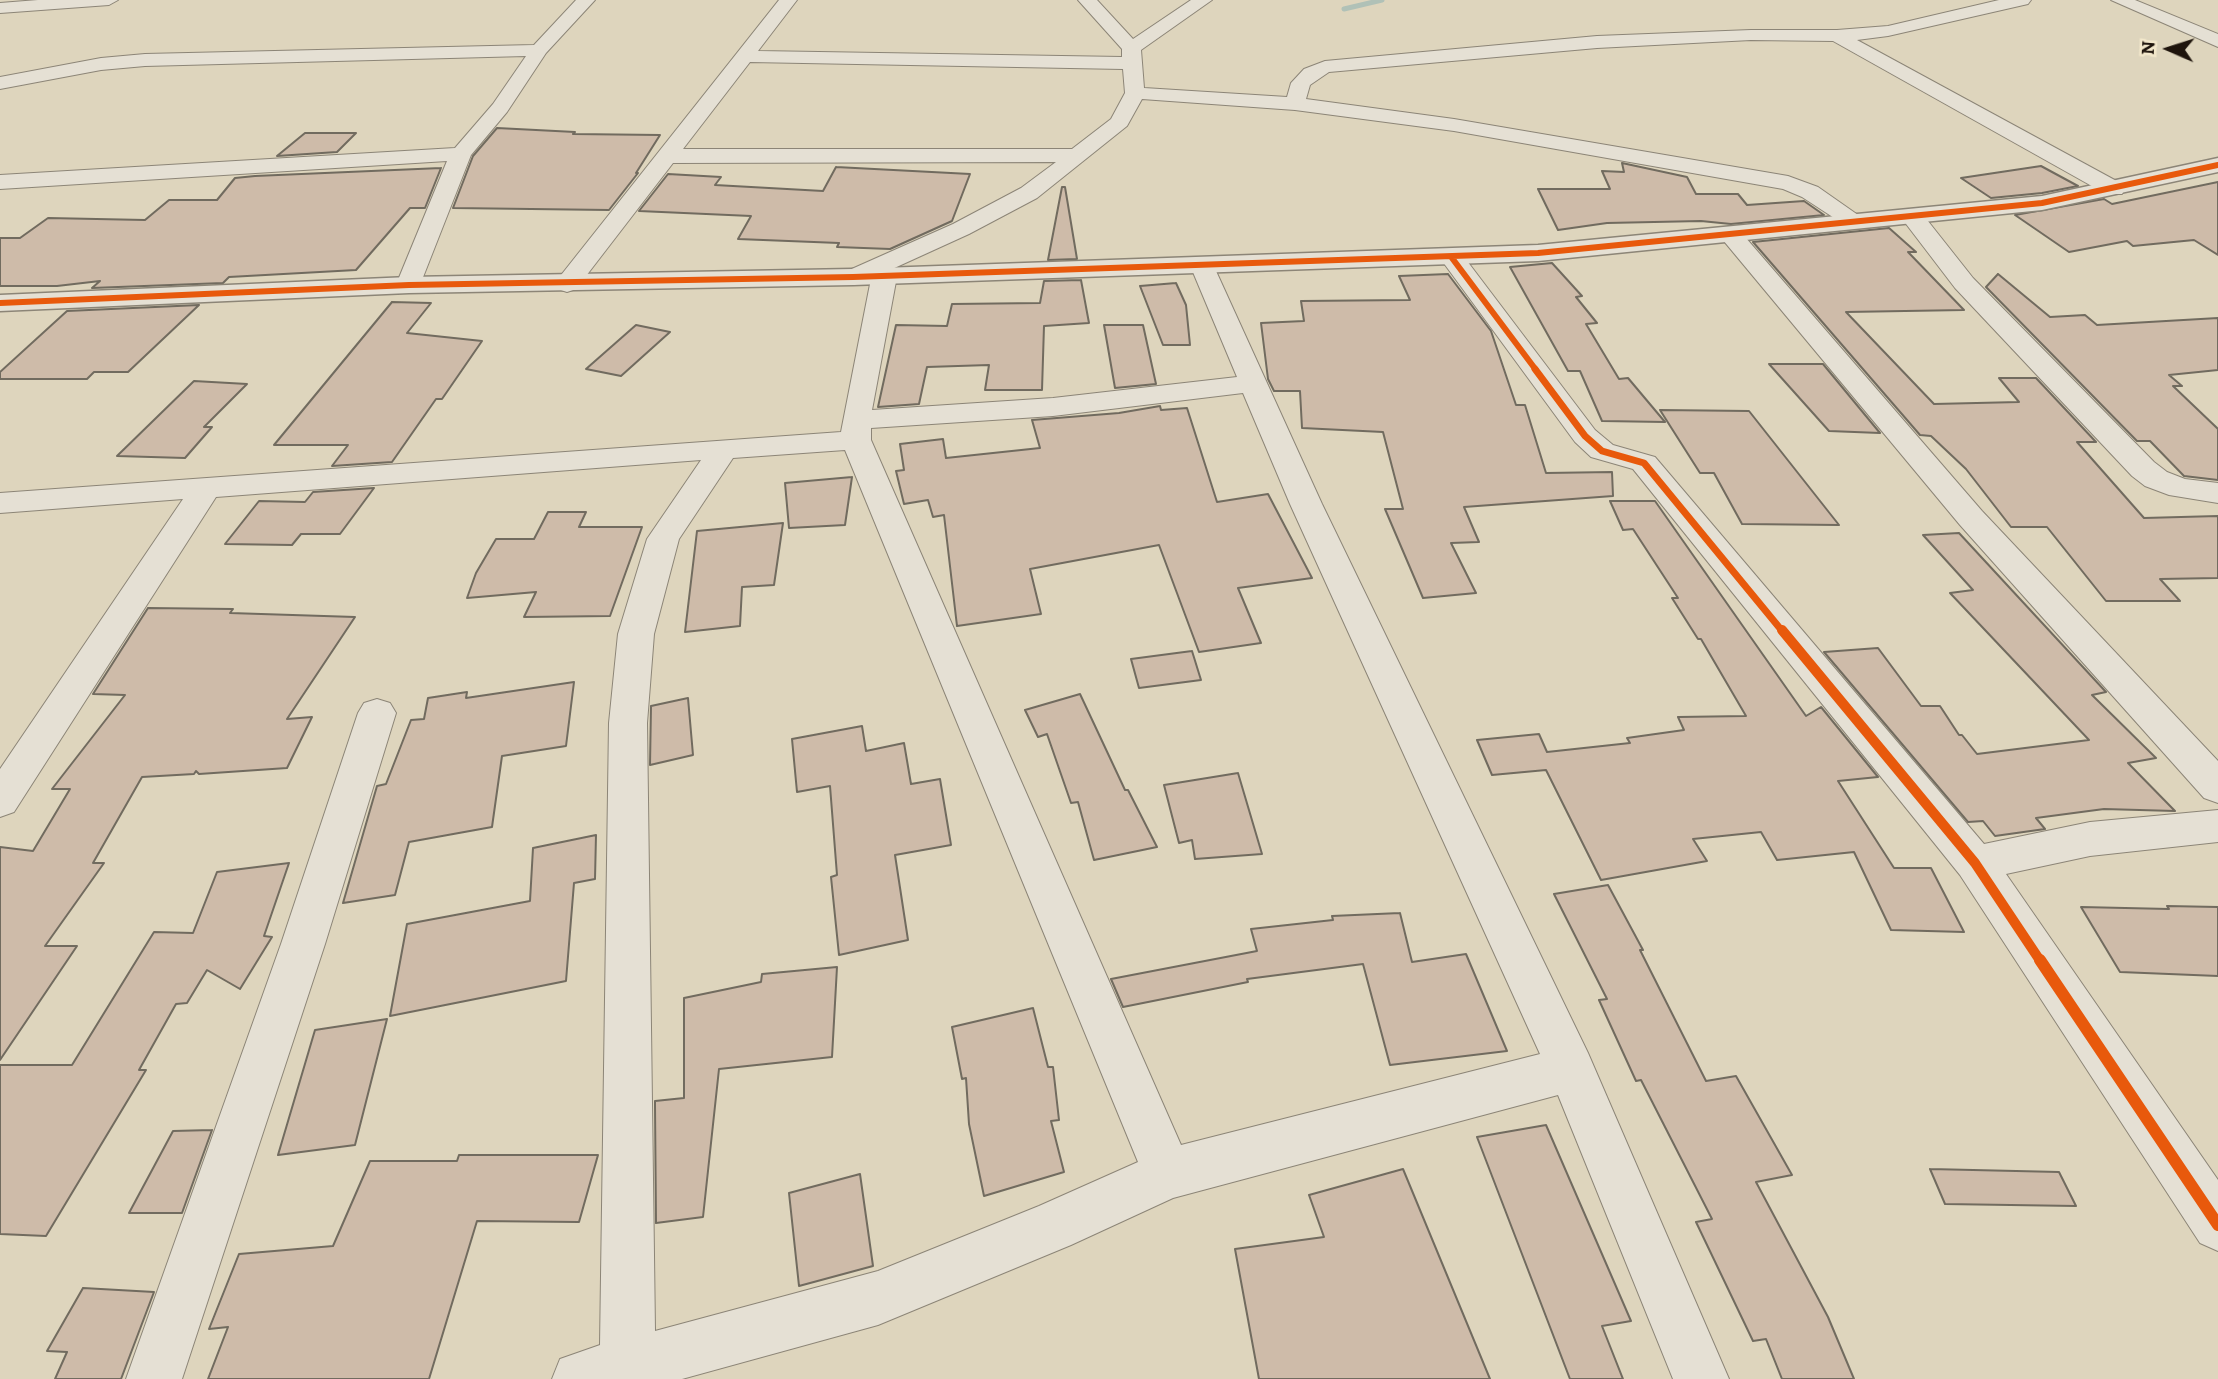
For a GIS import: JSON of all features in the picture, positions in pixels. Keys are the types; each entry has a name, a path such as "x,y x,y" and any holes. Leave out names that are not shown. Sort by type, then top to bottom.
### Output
{"street":[{"path":"0,8 109,0"},
{"path":"409,285 461,154 500,108 539,50 586,0"},
{"path":"567,285 788,0"},
{"path":"869,276 1028,193 1120,122 1135,93 1131,55 1087,0"},
{"path":"745,56 1131,55 1203,0"},
{"path":"1295,104 1301,83 1311,73 1325,67 1597,42 1751,35 1837,36 1888,31 2022,0"},
{"path":"2120,0 2218,41"},
{"path":"1837,36 2114,189"},
{"path":"0,83 101,64 145,60 539,50"},
{"path":"1135,93 1295,104 1454,125 1788,183 1810,192 1856,222"},
{"path":"0,183 141,171 461,154"},
{"path":"667,156 1079,155"},
{"path":"0,303 409,285 567,285 1452,258 1731,235 2042,203 2218,165"},
{"path":"1912,216 1964,283 2143,469 2156,479 2180,488 2218,493"},
{"path":"1731,235 1971,518 2218,787"},
{"path":"1452,258 1585,436 1602,451 1644,463 1975,863 2218,1225"},
{"path":"1202,265 1306,504 1571,1069 1701,1379"},
{"path":"869,276 856,430 1168,1174"},
{"path":"0,503 724,449 856,430 1254,383"},
{"path":"628,1366 628,723 636,634 663,538 724,449"},
{"path":"0,800 18,747 206,488"},
{"path":"154,1379 298,957 377,713"},
{"path":"1975,863 2090,839 2218,825"},
{"path":"580,1379 878,1298 1053,1227 1168,1174 1571,1069"}],"building":[{"path":"497,128 575,132 573,134 660,135 638,173 609,210 453,208 473,156"},
{"path":"305,133 356,133 337,152 277,156"},
{"path":"1622,163 1687,177 1696,194 1738,194 1747,205 1804,201 1824,215 1731,224 1701,221 1607,223 1558,230 1538,189 1610,189 1602,171 1624,172"},
{"path":"2041,166 2078,186 1991,198 1961,178"},
{"path":"836,167 970,174 952,221 890,249 837,247 839,243 738,239 751,216 639,211 668,174 721,177 715,185 823,191"},
{"path":"441,168 425,208 410,208 356,270 229,277 223,283 92,288 100,281 57,286 0,286 0,238 20,238 48,218 145,220 169,200 217,200 235,178"},
{"path":"2218,182 2218,255 2194,240 2133,246 2127,241 2069,252 2015,215 2104,199 2112,204"},
{"path":"1062,187 1065,187 1077,259 1048,260"},
{"path":"1889,228 1916,252 1908,252 1964,310 1846,312 1934,404 2019,402 1999,378 2036,378 2096,442 2077,442 2144,518 2218,516 2218,578 2160,579 2180,601 2106,601 2047,527 2011,527 1966,469 1931,436 1920,435 1753,242"},
{"path":"1552,263 1582,296 1576,297 1597,323 1586,324 1619,379 1628,378 1665,422 1602,421 1580,371 1568,371 1510,267"},
{"path":"1448,274 1491,331 1516,405 1525,405 1546,473 1612,472 1613,496 1464,507 1479,542 1451,543 1476,593 1423,598 1385,509 1403,509 1383,432 1302,428 1300,391 1274,391 1268,379 1261,323 1304,321 1301,301 1410,300 1399,276"},
{"path":"1998,274 2050,317 2085,315 2097,325 2218,318 2218,370 2169,375 2182,386 2173,386 2218,429 2218,480 2184,476 2150,441 2137,441 1986,287"},
{"path":"1081,280 1089,323 1044,326 1042,390 985,390 989,365 927,367 919,404 878,407 896,325 947,326 952,304 1040,303 1044,281"},
{"path":"1176,283 1186,305 1190,345 1163,345 1140,286"},
{"path":"392,302 431,303 407,333 482,341 442,399 436,399 392,462 332,466 348,445 274,445"},
{"path":"199,305 128,372 94,372 87,379 0,379 0,372 67,311"},
{"path":"636,325 670,332 621,376 586,369"},
{"path":"1104,325 1143,325 1156,384 1115,388"},
{"path":"1769,364 1823,364 1880,433 1829,431"},
{"path":"194,381 247,384 204,427 212,427 185,458 117,456"},
{"path":"1160,406 1161,410 1187,408 1217,502 1268,494 1312,578 1238,588 1261,643 1199,652 1159,545 1030,569 1041,614 957,626 944,515 933,517 928,500 904,504 896,471 904,470 900,444 943,439 946,458 1040,448 1032,420 1119,413"},
{"path":"1660,410 1749,411 1839,525 1742,524 1714,473 1700,473"},
{"path":"852,477 845,525 789,528 785,483"},
{"path":"374,488 340,534 301,534 292,545 225,544 259,501 305,502 313,492"},
{"path":"1610,501 1655,501 1806,716 1821,707 1878,777 1838,781 1894,868 1931,868 1964,932 1891,930 1854,852 1777,860 1761,832 1693,839 1707,861 1601,880 1546,770 1492,775 1477,740 1539,734 1547,752 1630,743 1627,738 1684,730 1678,717 1746,716 1701,639 1698,639 1672,598 1678,598 1633,529 1623,530"},
{"path":"548,512 586,512 579,527 642,527 610,616 524,617 536,592 467,598 476,573 496,539 534,539"},
{"path":"783,523 774,585 742,587 740,626 685,632 697,531"},
{"path":"1959,533 2106,692 2092,695 2156,758 2128,763 2175,811 2104,809 2036,818 2045,829 1995,836 1983,821 1968,822 1824,652 1878,648 1921,706 1940,706 1959,735 1962,735 1977,754 2089,740 1950,593 1973,590 1923,535"},
{"path":"148,608 233,609 230,613 355,617 287,719 312,717 287,768 199,774 196,771 194,774 142,777 93,863 104,863 45,946 77,946 0,1060 0,847 33,851 70,789 52,789 125,695 93,694"},
{"path":"1192,651 1201,680 1139,688 1131,659"},
{"path":"574,682 566,746 502,756 492,827 409,842 395,895 343,903 377,786 386,784 411,720 424,719 428,698 467,692 466,698"},
{"path":"1080,694 1125,790 1128,790 1157,847 1094,860 1078,802 1071,803 1047,734 1038,737 1025,710"},
{"path":"688,698 693,755 650,765 651,706"},
{"path":"862,726 866,751 904,743 911,784 940,779 951,845 895,855 908,940 839,955 831,877 837,875 830,786 797,792 792,739"},
{"path":"1238,773 1262,854 1195,859 1192,840 1179,843 1164,785"},
{"path":"596,835 595,879 574,883 566,981 390,1016 407,924 530,901 533,848"},
{"path":"289,863 264,936 272,937 240,989 207,970 187,1003 176,1004 139,1070 146,1070 46,1236 0,1234 0,1065 72,1065 154,932 193,933 217,872"},
{"path":"1608,885 1643,950 1640,950 1706,1081 1736,1076 1792,1175 1756,1182 1828,1317 1854,1379 1782,1379 1766,1339 1753,1341 1696,1222 1712,1219 1641,1080 1636,1081 1599,1000 1607,999 1554,894"},
{"path":"2167,906 2218,907 2218,976 2120,972 2081,907 2169,909"},
{"path":"1400,913 1412,962 1466,954 1507,1051 1390,1065 1363,964 1247,979 1248,982 1123,1007 1111,979 1257,951 1251,929 1333,920 1332,916"},
{"path":"837,967 832,1057 719,1069 703,1217 656,1223 655,1101 684,1098 684,998 761,982 762,974"},
{"path":"1033,1008 1048,1067 1053,1067 1059,1120 1051,1121 1064,1172 984,1196 969,1124 966,1078 962,1079 952,1027"},
{"path":"387,1019 355,1145 278,1155 315,1030"},
{"path":"1546,1125 1631,1321 1602,1326 1623,1379 1570,1379 1477,1137"},
{"path":"212,1130 182,1213 129,1213 173,1131"},
{"path":"459,1155 598,1155 579,1222 477,1221 429,1379 208,1379 228,1327 209,1329 239,1254 333,1246 370,1161 457,1161"},
{"path":"1403,1169 1490,1379 1259,1379 1235,1249 1324,1237 1309,1195"},
{"path":"1930,1169 2059,1172 2076,1206 1945,1204"},
{"path":"860,1174 873,1266 799,1286 789,1193"},
{"path":"83,1288 154,1292 121,1379 55,1379 67,1352 47,1351"}],"waterway":[{"path":"1344,9 1382,0"}],"cycle path":[{"path":"0,303 409,285 853,277 1538,253 2042,203 2218,165"},
{"path":"1452,258 1585,436 1602,451 1644,463 1975,863 2218,1225"}]}
